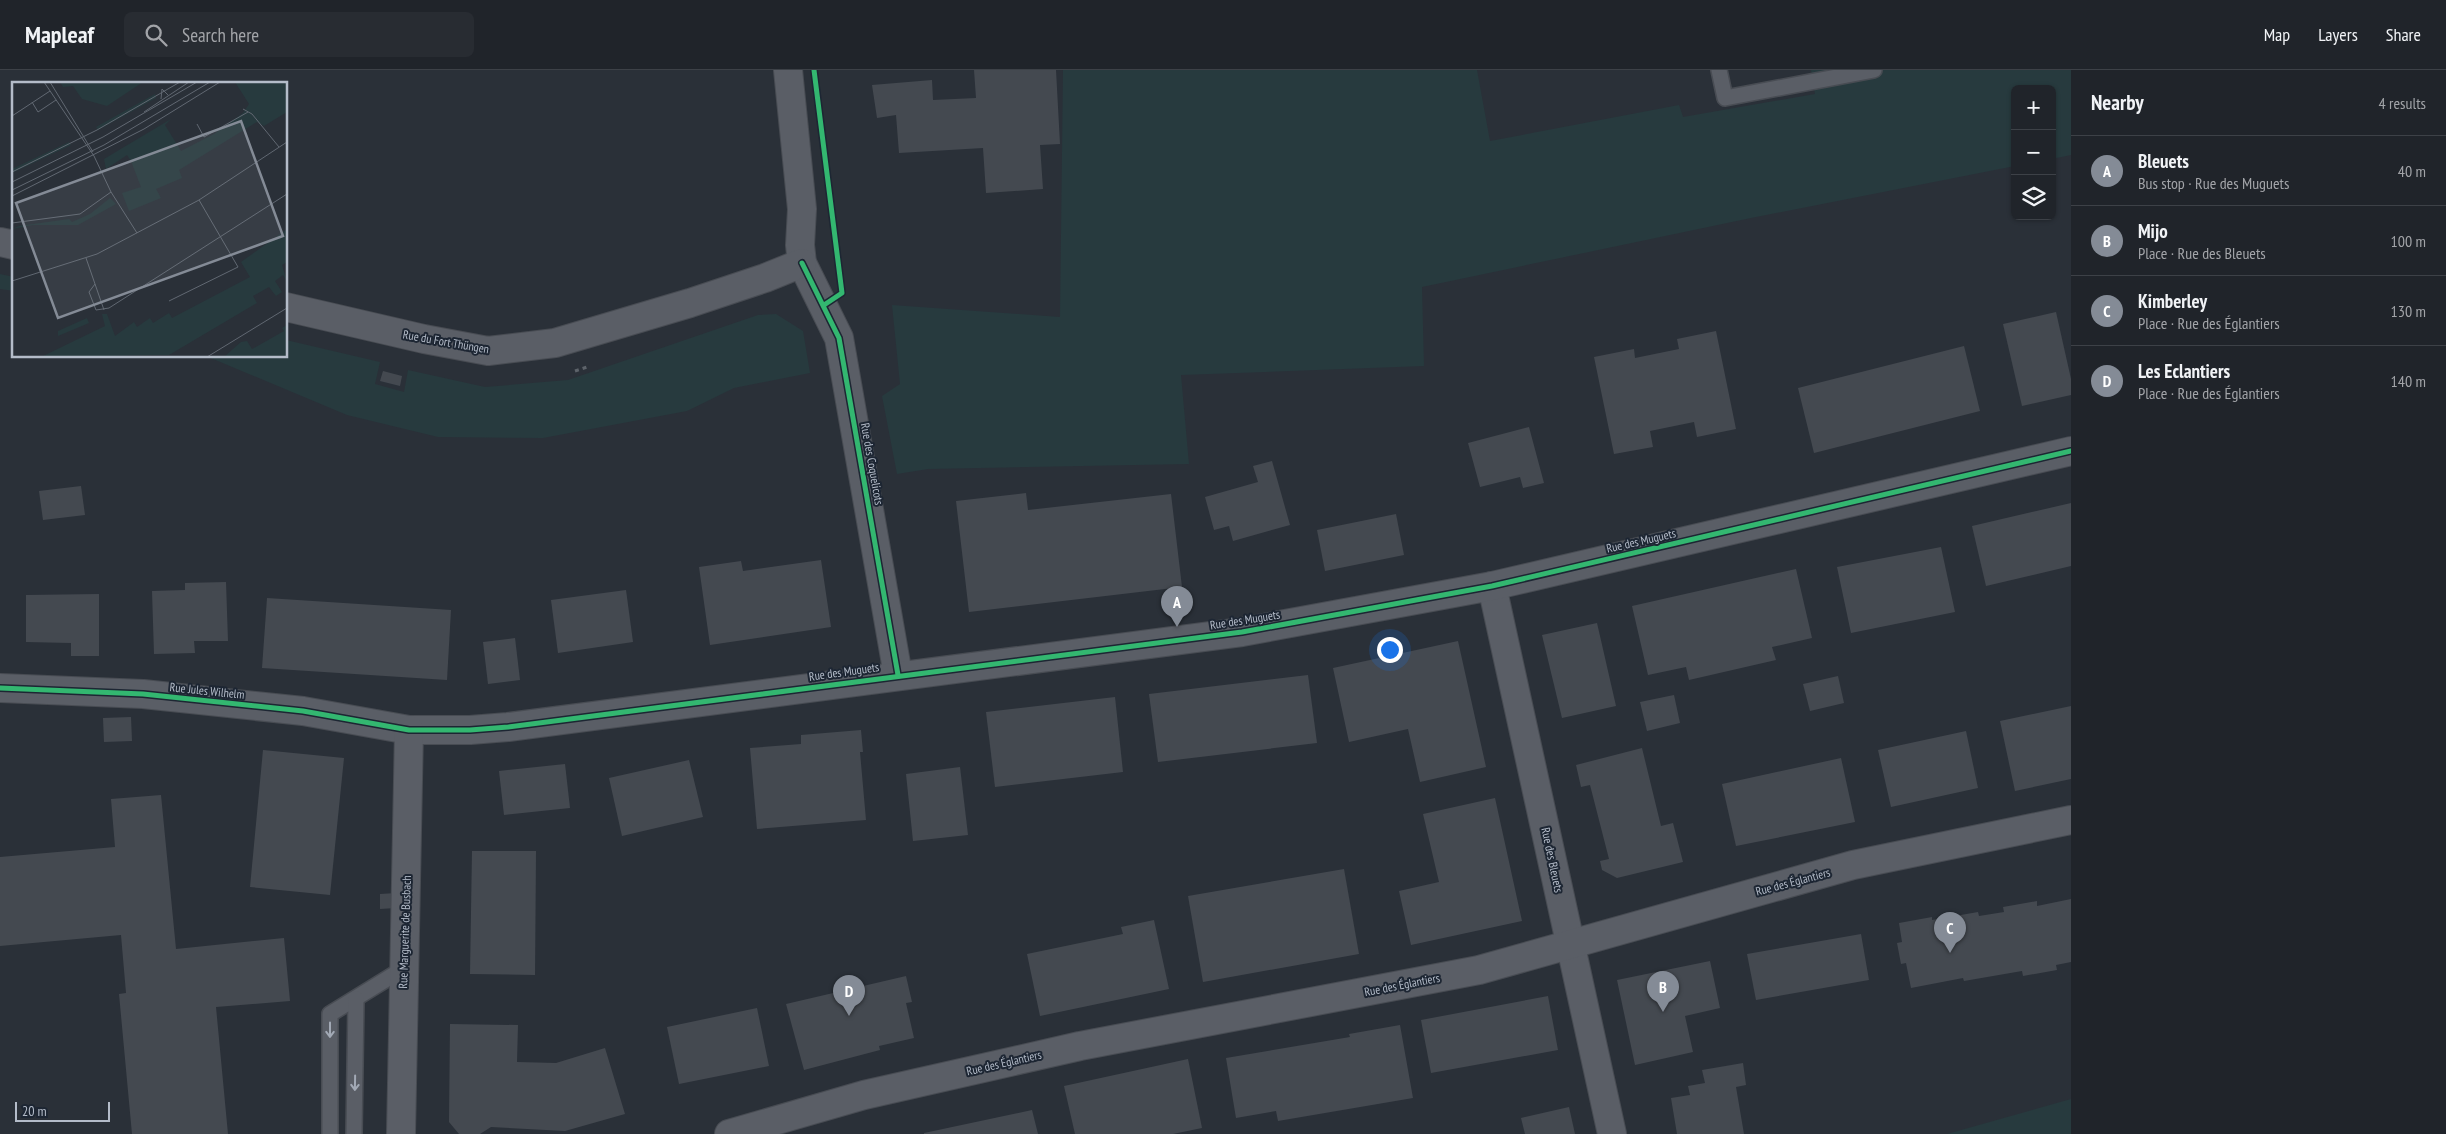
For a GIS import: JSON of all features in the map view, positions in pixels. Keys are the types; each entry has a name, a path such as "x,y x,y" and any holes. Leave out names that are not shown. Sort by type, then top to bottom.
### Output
{"street":[{"name":"Rue des Coquelicots","path":"788,70 802,209 800,245 802,263 840,345 898,675"},
{"name":"Rue du Fort Thüngen","path":"288,307 424,339 488,351 555,343 722,292 802,263"},
{"name":"Rue des Muguets","path":"409,730 470,730 508,727 898,675 1242,632 1492,586 2071,451"},
{"name":"Rue des Bleuets","path":"1492,586 1612,1134"},
{"name":"Rue Jules Wilhelm","path":"0,688 143,694 303,711 409,730"},
{"name":"Rue Marguerite de Busbach","path":"401,1134 403,969 407,920 409,730"},
{"name":"Rue des Églantiers","path":"729,1134 864,1095 1080,1046 1479,970 1853,866 2071,820"}],"lane":[{"path":"1720,70 1724,98 1874,70"},
{"path":"330,1134 330,1014 403,969"},
{"path":"354,1134 356,999"}],"green space":[{"path":"1063,70 1477,70 1490,141 1679,105 1683,117 1815,94 1811,70 2071,70 2071,155 2056,158 2056,85 2011,85 2011,167 1751,218 1422,287 1424,366 1181,375 1189,464 928,469 897,474 882,396 900,384 892,305 1060,317"},
{"path":"0,274 12,277 12,291 0,289"},
{"path":"776,314 803,331 810,373 734,388 687,411 543,438 438,437 347,415 211,358 288,358 288,340 380,362 375,384 404,392 408,370 485,387 568,380 758,315"},
{"path":"2071,1099 2071,1134 1947,1134"}],"building":[{"path":"974,70 1056,70 1060,144 1040,145 1043,189 986,193 983,148 899,153 896,115 877,118 872,85 932,80 933,100 976,98"},
{"path":"2056,312 2071,379 2071,395 2022,406 2003,324"},
{"path":"1716,331 1736,429 1697,437 1694,422 1650,431 1653,447 1614,454 1594,357 1634,349 1635,358 1679,349 1677,339"},
{"path":"1964,346 1980,411 1814,453 1798,388"},
{"path":"383,371 402,376 400,386 380,381"},
{"path":"1529,427 1544,483 1523,488 1520,477 1480,487 1468,443"},
{"path":"1272,461 1290,525 1233,541 1229,526 1214,530 1205,497 1258,482 1253,466"},
{"path":"81,486 85,515 43,520 39,491"},
{"path":"1026,493 1028,510 1171,494 1182,587 969,612 956,501"},
{"path":"2071,503 2071,566 1986,586 1972,526"},
{"path":"1396,514 1404,555 1325,571 1317,530"},
{"path":"1941,547 1955,612 1851,633 1837,567"},
{"path":"821,560 831,627 710,645 699,567 741,561 743,571"},
{"path":"1796,569 1812,638 1772,647 1776,660 1689,680 1686,667 1648,675 1632,606"},
{"path":"226,582 228,641 194,641 195,653 154,654 152,591 185,590 185,583"},
{"path":"626,590 633,642 558,653 551,600"},
{"path":"99,594 99,656 71,656 71,643 26,642 26,595"},
{"path":"267,598 451,610 447,680 262,668"},
{"path":"1597,623 1616,706 1562,718 1542,635"},
{"path":"515,638 520,680 488,684 483,642"},
{"path":"1458,641 1486,767 1420,782 1408,729 1349,742 1333,668"},
{"path":"1308,675 1317,743 1158,762 1149,694"},
{"path":"1838,676 1844,703 1810,711 1803,684"},
{"path":"1674,695 1680,723 1647,731 1640,702"},
{"path":"1115,697 1123,772 995,787 986,712"},
{"path":"2071,706 2071,779 2015,791 2000,721"},
{"path":"131,717 132,741 104,742 103,718"},
{"path":"861,730 863,752 860,752 866,820 757,829 750,748 801,744 801,735"},
{"path":"1966,731 1978,788 1891,807 1878,750"},
{"path":"1642,748 1661,826 1673,823 1683,862 1617,878 1602,870 1600,861 1609,859 1590,785 1581,787 1576,765"},
{"path":"263,750 344,758 330,895 250,887"},
{"path":"1841,758 1855,822 1736,846 1722,784"},
{"path":"689,760 703,817 622,836 609,778"},
{"path":"565,764 570,808 504,815 499,771"},
{"path":"960,767 968,835 913,841 906,774"},
{"path":"161,795 176,949 284,938 290,1001 216,1007 228,1134 132,1134 119,994 126,993 121,935 0,946 0,857 115,847 111,799"},
{"path":"1495,798 1522,921 1411,945 1399,891 1439,882 1423,814"},
{"path":"472,851 536,851 535,975 470,974"},
{"path":"1344,869 1359,954 1203,982 1188,896"},
{"path":"396,893 396,908 380,909 380,894"},
{"path":"2071,899 2071,962 2056,965 2057,970 2023,976 2022,971 1964,981 1963,978 1911,988 1906,963 1901,964 1897,943 1902,942 1899,923 1932,917 1932,920 1978,912 1979,916 2004,912 2003,907 2037,901 2037,906"},
{"path":"1154,920 1169,989 1040,1016 1027,954 1123,934 1121,927"},
{"path":"1861,934 1869,980 1756,1000 1747,954"},
{"path":"1710,961 1720,1008 1685,1016 1693,1052 1635,1065 1617,980"},
{"path":"906,976 912,1002 906,1003 914,1038 879,1046 880,1050 804,1070 786,1004"},
{"path":"1548,996 1558,1050 1431,1073 1421,1020"},
{"path":"757,1008 769,1066 679,1084 667,1027"},
{"path":"450,1024 518,1025 517,1062 556,1063 605,1048 625,1114 565,1131 491,1127 480,1134 459,1134 449,1122"},
{"path":"1400,1025 1413,1098 1278,1121 1276,1111 1236,1118 1226,1058 1350,1037 1349,1034"},
{"path":"1188,1059 1202,1128 1173,1134 1075,1134 1064,1086"},
{"path":"1743,1063 1746,1085 1736,1087 1744,1134 1677,1134 1671,1098 1690,1095 1688,1086 1705,1083 1702,1070"},
{"path":"1569,1107 1575,1134 1525,1134 1521,1118"},
{"path":"1032,1110 1038,1134 924,1134 924,1133"}],"cycle path":[{"path":"814,70 842,293 824,305"},
{"path":"802,263 839,338 898,675"},
{"path":"0,688 143,694 303,711 409,730 470,730 508,727 1242,632 1492,586 2071,451"}],"place":[{"name":"Bleuets","path":"1177,627"},
{"name":"Kimberley","path":"1950,953"},
{"name":"Mijo","path":"1663,1012"},
{"name":"Les Eclantiers","path":"849,1016"}]}
